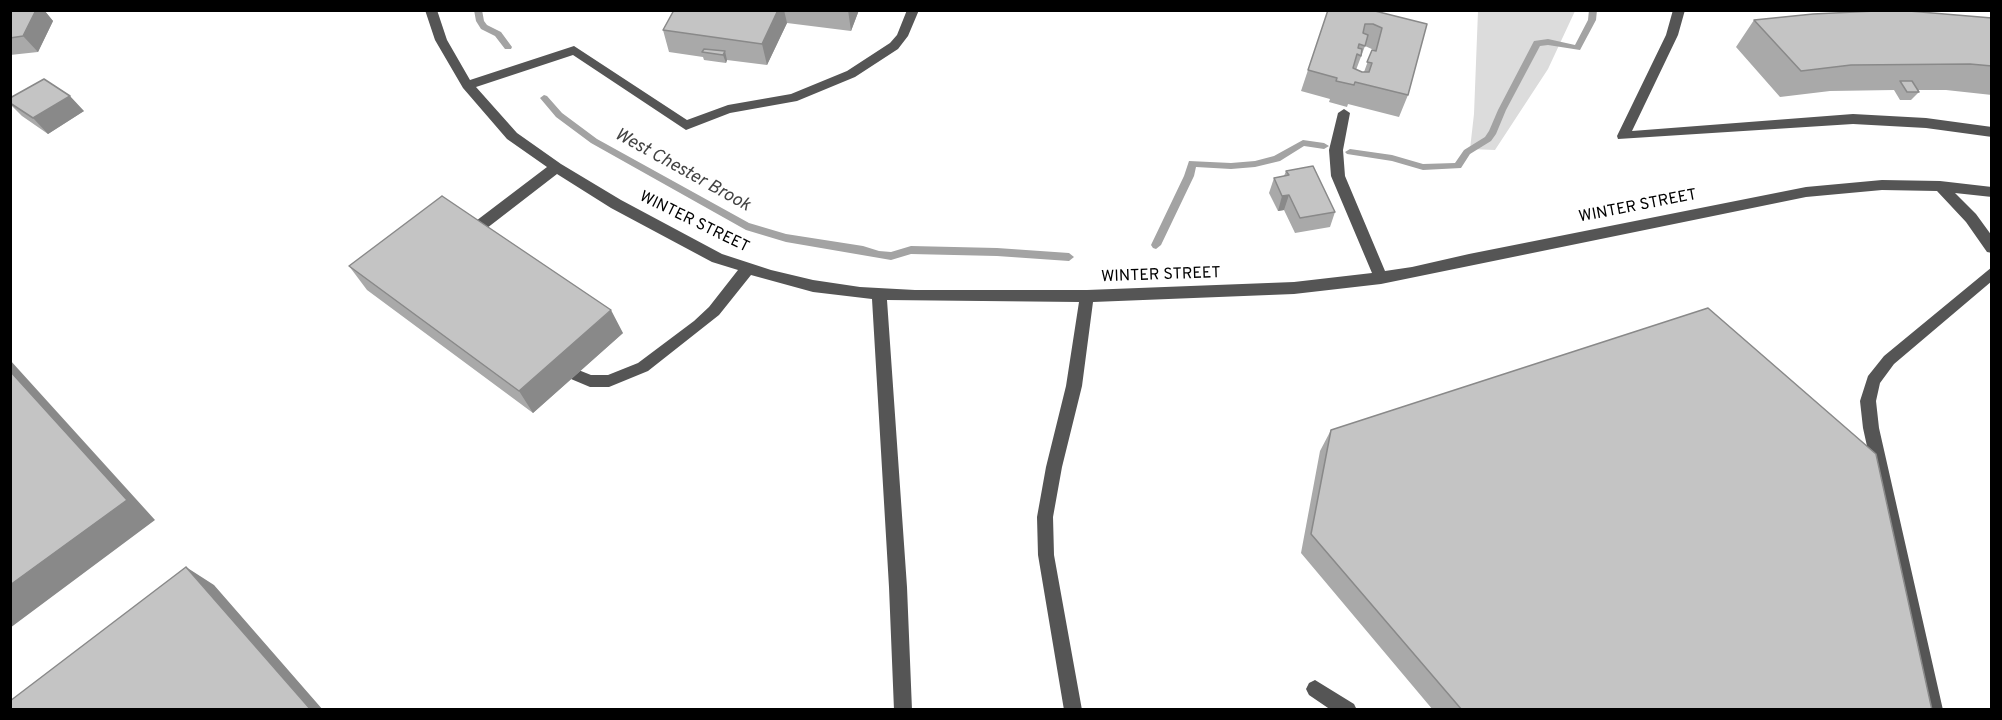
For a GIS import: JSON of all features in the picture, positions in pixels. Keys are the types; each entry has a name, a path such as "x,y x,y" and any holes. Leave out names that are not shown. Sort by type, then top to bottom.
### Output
{"street":[{"name":"WINTER STREET","path":"431,10 441,40 466,85 512,136 556,167 687,243 747,269 813,286 879,294 1087,296 1241,291 1381,278 1806,192 1882,185 1940,186 1992,192"},
{"path":"466,85 574,50 686,125 728,110 793,98 841,79 874,61 894,46 913,10"},
{"path":"1679,10 1672,35 1623,136 1853,119 1926,123 1992,132"},
{"path":"1344,113 1336,150 1338,176 1381,278"},
{"path":"473,231 556,167"},
{"path":"1940,186 1971,218 1992,248"},
{"path":"576,375 590,381 609,381 643,367 699,326 747,269"},
{"path":"1934,710 1871,428 1868,401 1873,381 1889,360 1992,272"},
{"path":"879,294 898,587 903,710"},
{"path":"1073,710 1046,555 1045,517 1054,467 1074,386 1087,296"},
{"path":"1315,689 1348,710"}],"shaded area":[{"path":"1478,11 1575,11 1548,69 1495,150 1470,149 1474,114"}],"building":[{"path":"10,10 36,10 23,36 10,38"},
{"path":"674,10 778,10 762,44 663,30"},
{"path":"1328,10 1371,10 1427,24 1408,95 1355,82 1354,85 1336,81 1337,78 1308,70","holes":["1365,24 1373,24 1382,28 1376,51 1372,50 1367,62 1372,63 1369,72 1362,72 1353,68 1357,54 1361,56 1362,49 1358,48 1359,44 1365,46 1368,35 1363,33"]},
{"path":"1897,10 1992,18 1992,66 1970,64 1851,65 1801,71 1754,20 1813,14"},
{"path":"704,49 725,51 723,55 702,52"},
{"path":"44,79 70,96 33,118 10,103 10,98"},
{"path":"1900,81 1912,81 1919,92 1907,92"},
{"path":"1313,166 1335,212 1300,218 1289,195 1282,196 1274,178 1289,175 1286,171"},
{"path":"442,196 611,310 519,391 349,266"},
{"path":"1708,308 1876,454 1932,710 1462,710 1311,534 1331,430"},
{"path":"10,371 127,500 10,585"},
{"path":"186,567 311,710 10,710 10,701"}],"waterway":[{"name":"West Chester Brook","path":"478,10 484,27 498,34 508,47"},
{"name":"West Chester Brook","path":"1350,152 1392,158 1423,167 1458,166 1467,152 1488,139 1493,132 1537,43 1548,42 1577,48 1592,20 1593,10"},
{"name":"West Chester Brook","path":"544,98 559,115 594,141 746,226 786,238 863,250 879,255 891,256 911,250 997,252 1069,257"},
{"name":"West Chester Brook","path":"1156,245 1189,176 1192,163 1231,166 1255,164 1277,159 1303,143 1324,146"}]}
